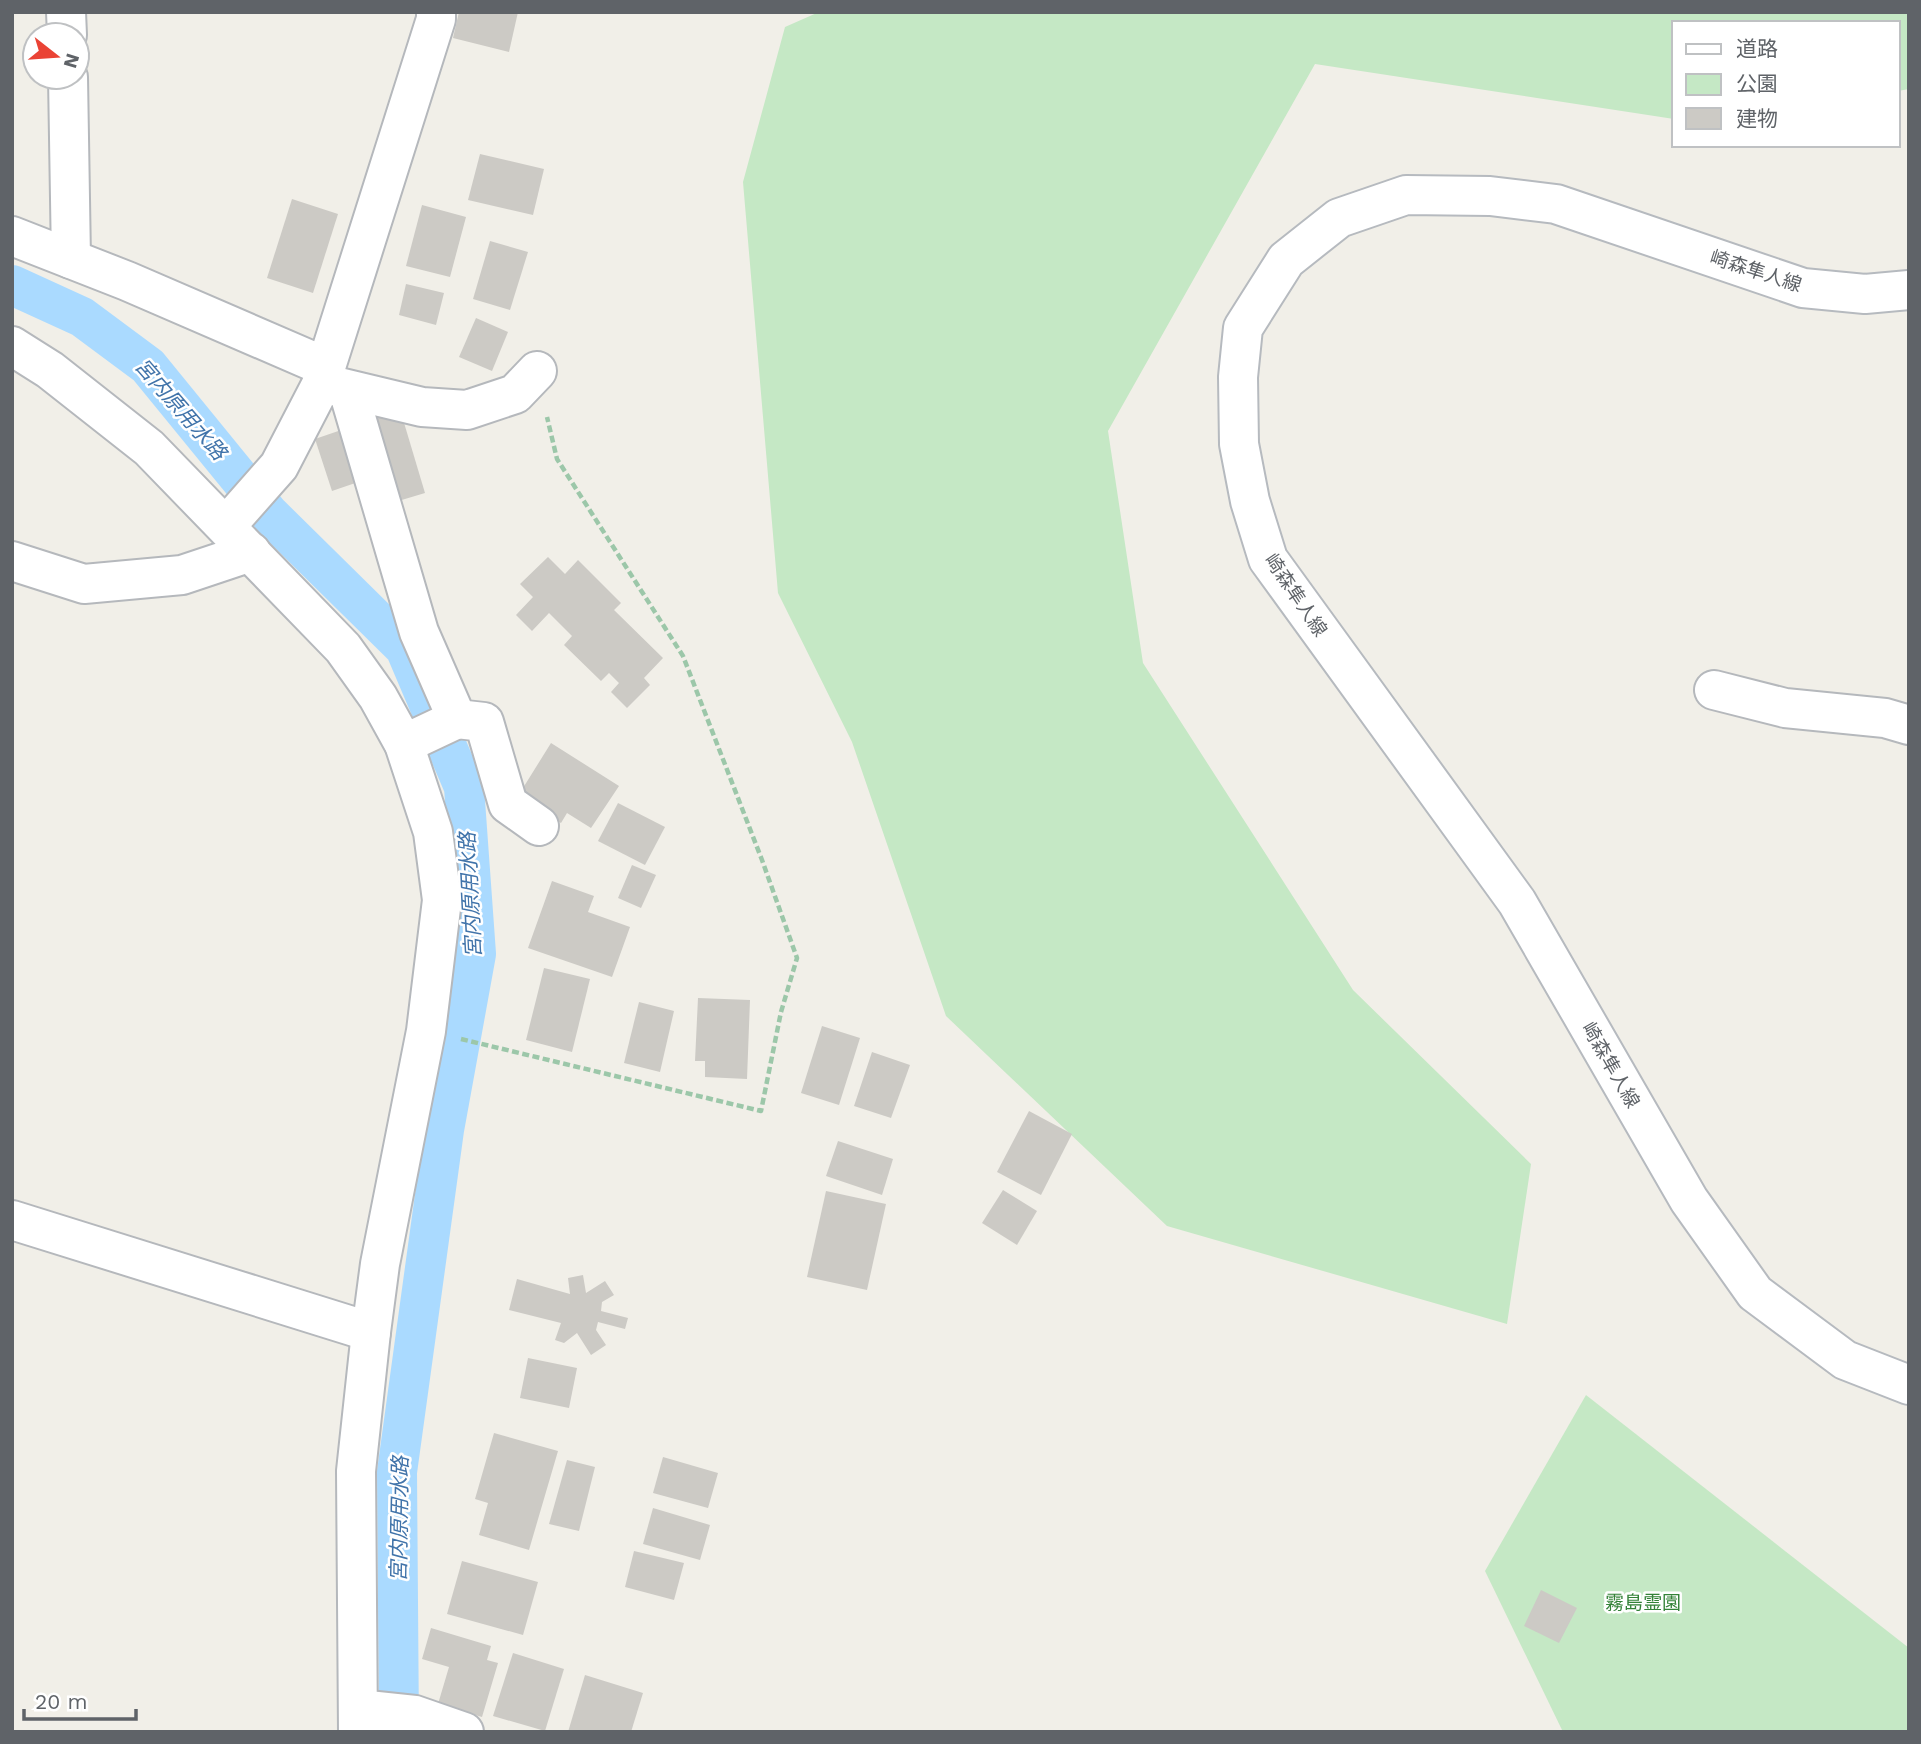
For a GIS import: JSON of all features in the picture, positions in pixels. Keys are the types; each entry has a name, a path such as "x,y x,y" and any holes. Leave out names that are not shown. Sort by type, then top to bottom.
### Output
{"street":[{"path":"12,561 84,584 182,575 239,539 279,466 332,380 436,12"},
{"path":"68,91 71,259"},
{"name":"崎森隼人線","path":"1909,290 1865,295 1803,288 1556,204 1490,196 1406,195 1339,218 1286,260 1243,328 1238,377 1239,444 1250,501 1268,559 1517,902 1689,1200 1755,1293 1845,1360 1909,1385"},
{"path":"12,236 127,281 332,380 422,407 467,410 515,394 537,372"},
{"path":"12,346 50,370 149,448 343,648 378,697 432,731 484,722 508,804 539,826"},
{"path":"332,380 418,632 432,731 433,832 442,900 426,1031 380,1264 356,1471 364,1717 415,1715 464,1732"},
{"path":"1714,690 1785,708 1885,718 1909,725"},
{"path":"12,1220 371,1332"}],"path":[{"path":"472,1042 761,1111 781,1012 797,958 683,656 557,460 537,372"}],"green space":[{"path":"819,12 1909,12 1909,89 1900,91 1900,21 1672,21 1672,119 1315,64 1108,431 1143,663 1353,990 1531,1164 1507,1324 1167,1226 946,1016 852,742 778,593 743,182 785,27"},
{"name":"霧島霊園","path":"1586,1395 1909,1648 1909,1732 1563,1732 1485,1571"}],"building":[{"path":"459,12 518,12 509,52 453,38"},
{"path":"480,154 544,169 533,215 468,200"},
{"path":"292,199 338,214 313,293 267,278"},
{"path":"422,205 466,217 450,277 406,266"},
{"path":"490,241 528,252 510,310 473,299"},
{"path":"406,284 444,293 436,325 399,315"},
{"path":"476,318 508,332 492,371 459,357"},
{"path":"399,406 425,493 395,502 369,415"},
{"path":"350,427 367,479 332,491 315,439"},
{"path":"548,557 565,574 578,560 621,603 614,610 663,658 644,678 650,685 627,708 611,692 619,683 609,673 601,681 564,645 572,636 549,613 532,631 516,615 533,597 520,584"},
{"path":"551,743 619,786 591,828 567,813 561,823 518,796"},
{"path":"618,803 665,827 645,865 598,841"},
{"path":"632,865 656,875 641,908 618,898"},
{"path":"552,881 594,896 588,912 630,927 612,977 528,948"},
{"path":"544,968 590,979 572,1052 526,1040"},
{"path":"698,998 750,1000 747,1079 705,1077 705,1061 695,1061"},
{"path":"639,1002 674,1011 660,1072 624,1063"},
{"path":"822,1026 860,1038 839,1105 801,1093"},
{"path":"872,1052 910,1065 891,1118 854,1106"},
{"path":"1029,1111 1072,1134 1041,1195 997,1172"},
{"path":"838,1141 893,1159 882,1195 826,1176"},
{"path":"1003,1190 1037,1211 1017,1245 982,1223"},
{"path":"826,1191 886,1204 867,1290 807,1277"},
{"path":"583,1275 586,1293 605,1281 614,1295 602,1302 601,1311 628,1318 625,1329 598,1322 596,1330 606,1345 591,1355 577,1333 564,1343 555,1340 561,1323 509,1310 517,1279 570,1294 568,1278"},
{"path":"528,1358 577,1368 569,1408 520,1398"},
{"path":"494,1433 558,1451 529,1550 479,1535 488,1503 475,1499"},
{"path":"663,1457 718,1473 708,1508 653,1493"},
{"path":"567,1460 595,1467 579,1531 549,1524"},
{"path":"653,1508 710,1525 700,1560 643,1544"},
{"path":"634,1551 684,1563 674,1600 625,1587"},
{"path":"462,1561 538,1582 523,1635 447,1614"},
{"path":"1541,1590 1577,1608 1559,1643 1524,1626"},
{"path":"431,1628 491,1646 487,1660 498,1663 482,1717 438,1704 449,1667 422,1659"},
{"path":"513,1653 564,1669 545,1731 493,1716"},
{"path":"585,1675 643,1693 631,1732 568,1732"}],"waterway":[{"name":"宮内原用水路","path":"12,285 82,317 148,366 268,513 405,648 464,787 476,954 444,1130 397,1472 399,1732"}]}
